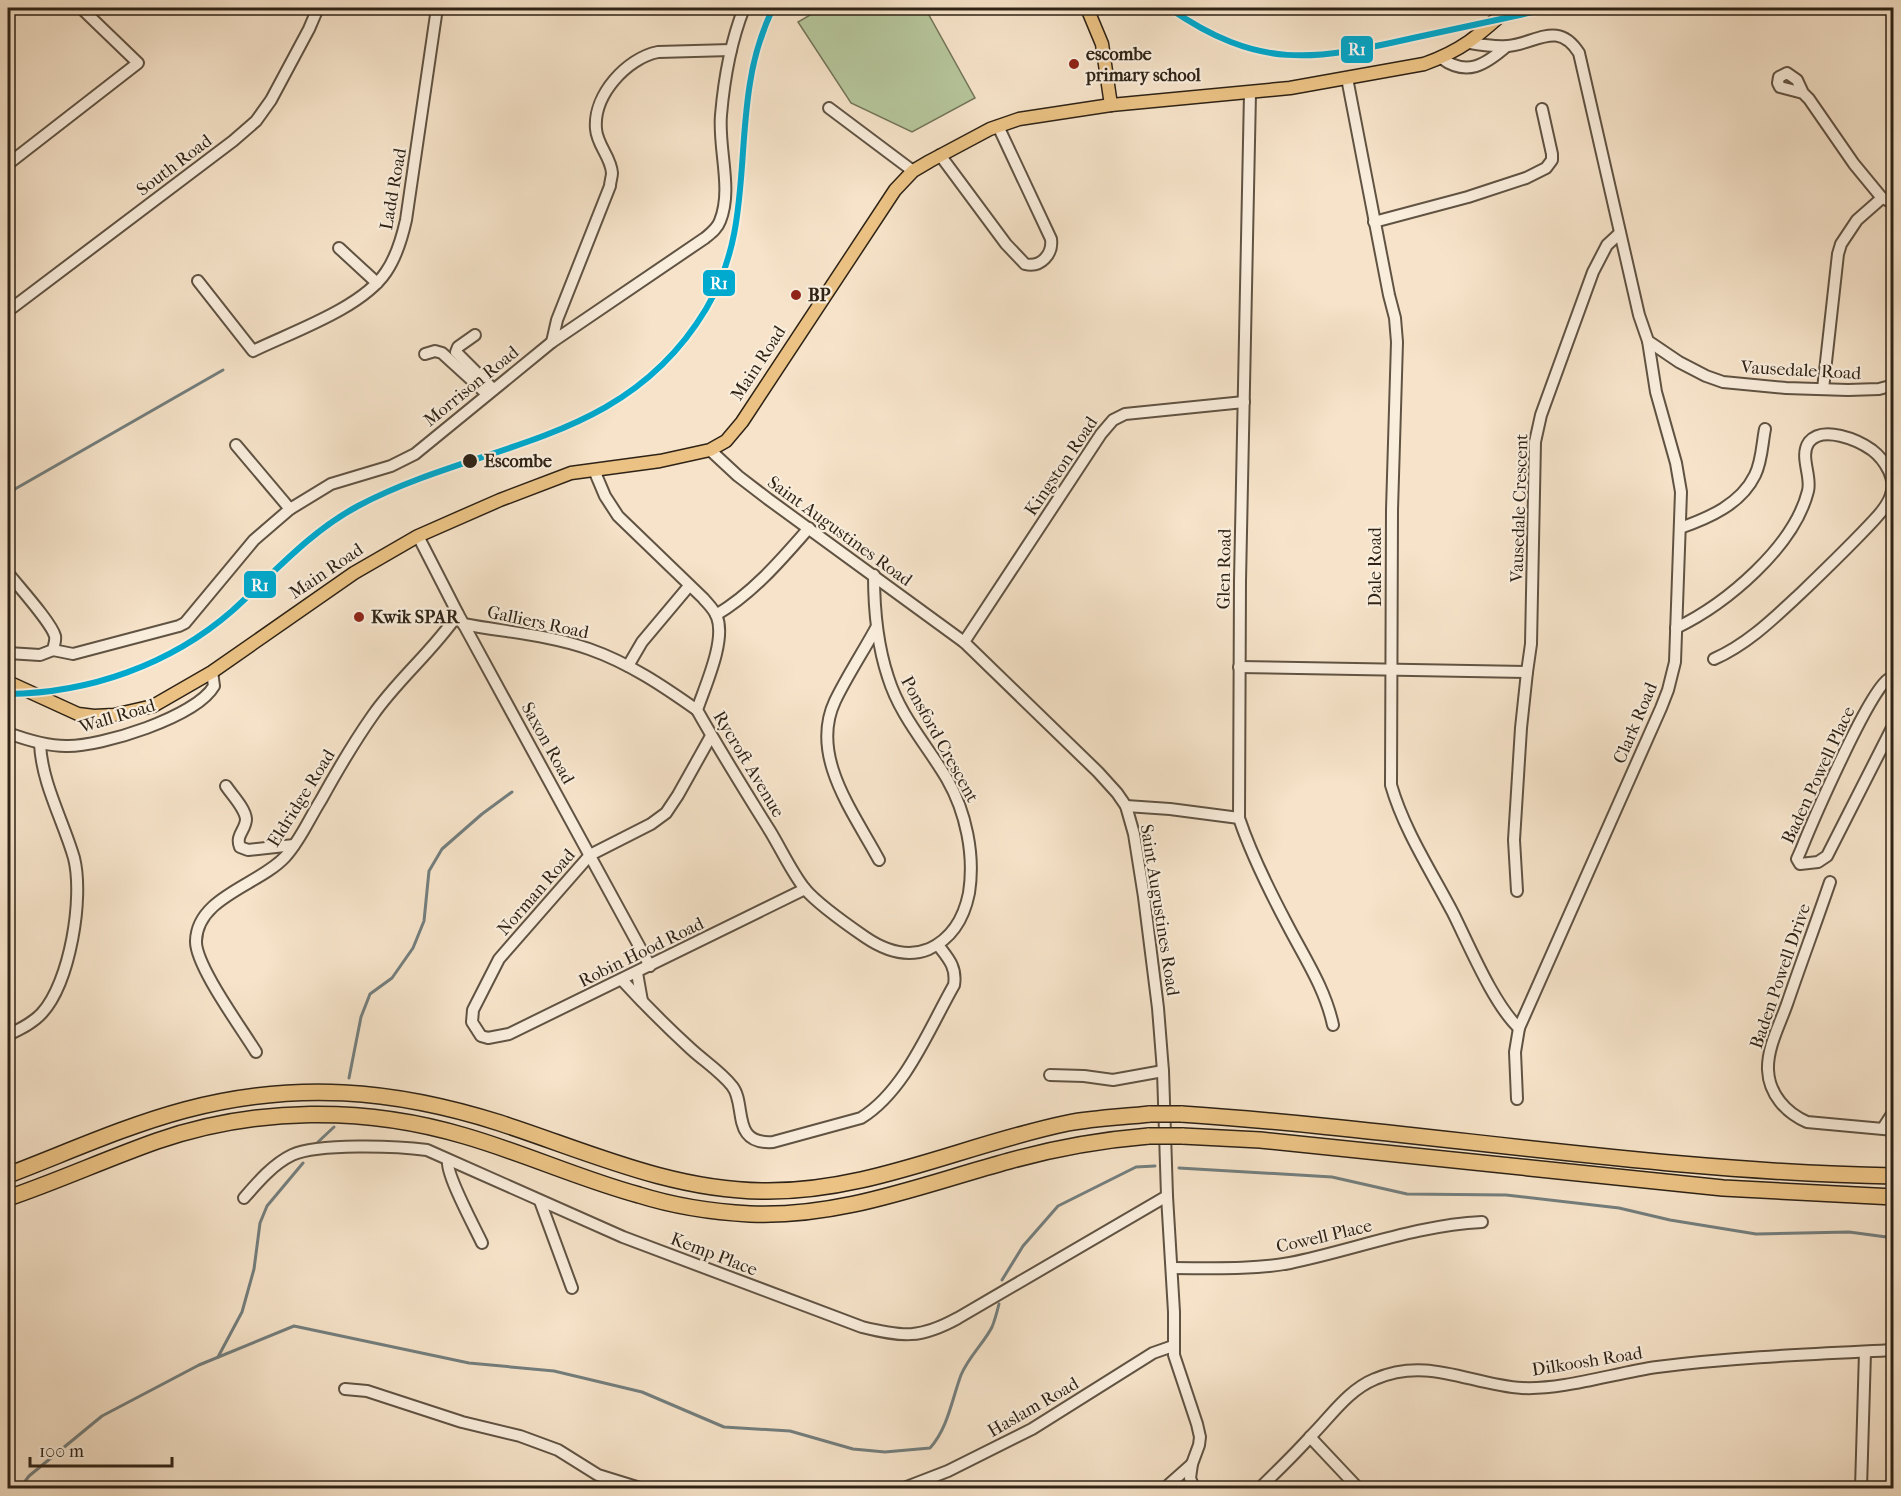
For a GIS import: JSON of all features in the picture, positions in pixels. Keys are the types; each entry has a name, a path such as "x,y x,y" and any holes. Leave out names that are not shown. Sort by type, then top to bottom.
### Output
{"highway":[{"path":"8,1175 184,1110 238,1098 326,1091 365,1093 417,1101 490,1120 641,1172 712,1187 761,1191 806,1190 845,1184 1069,1123 1150,1114 1274,1121 1682,1164 1808,1173 1893,1176"},
{"path":"8,1198 159,1140 212,1126 291,1115 345,1114 394,1120 463,1135 639,1196 697,1208 751,1214 801,1212 856,1204 1010,1160 1112,1139 1149,1136 1260,1140 1723,1188 1893,1197"}],"main road":[{"path":"1088,8 1102,44 1111,105"},
{"name":"Main Road","path":"8,682 78,714 94,716 134,712 153,706 212,672 354,573 418,536 551,479 571,473 678,458 710,450 726,441 738,427 887,199 913,171 998,126 1037,115 1111,105 1250,93 1407,68 1441,58 1470,43 1509,8"}],"street":[{"path":"8,164 138,63 81,8"},
{"name":"South Road","path":"8,311 233,141 256,120 271,100 318,8"},
{"name":"Ladd Road","path":"198,281 253,351 327,316 361,297 377,283 401,242 406,220 437,8"},
{"name":"Morrison Road","path":"8,653 40,655 52,650 73,654 179,626 190,617 254,540 290,509 331,484 391,466 415,454 552,342 715,230 720,221 724,198 720,120 731,50 744,8"},
{"path":"1470,43 1507,46 1552,35 1563,36 1579,53 1639,315 1648,341"},
{"path":"1441,58 1454,67 1466,69 1483,63 1507,46"},
{"path":"552,342 557,320 610,186 612,172 596,128 598,114 608,90 624,69 640,57 649,54 731,50"},
{"name":"Dale Road","path":"1347,78 1395,318 1397,342 1392,510 1389,767 1391,785 1395,798 1490,986 1519,1028"},
{"name":"Glen Road","path":"1250,93 1239,667 1239,818 1247,842 1322,988 1333,1025"},
{"path":"1803,93 1854,164 1882,198 1893,204"},
{"path":"829,108 913,171"},
{"path":"1374,222 1468,197 1526,178 1546,168 1550,164 1552,154 1542,109"},
{"path":"940,155 1006,244 1025,264 1038,264 1048,256 1051,250 1051,239 998,126"},
{"path":"1823,389 1841,244 1857,220 1882,198"},
{"name":"Vausedale Crescent","path":"1517,891 1514,840 1521,728 1531,644 1535,442 1541,415 1593,272 1607,245 1620,233"},
{"path":"339,248 377,283"},
{"path":"475,334 458,347 456,352 490,391"},
{"name":"Vausedale Road","path":"1648,341 1679,362 1723,382 1786,388 1865,390 1893,385"},
{"name":"Clark Road","path":"1517,1099 1515,1052 1519,1028 1668,690 1675,662 1680,476 1656,392 1648,341"},
{"path":"425,354 435,351 442,354 490,391"},
{"name":"Kingston Road","path":"964,642 1101,434 1113,420 1125,414 1244,402"},
{"path":"1680,528 1720,511 1746,489 1755,474 1760,458 1764,429"},
{"path":"1676,628 1707,610 1736,587 1766,562 1785,540 1796,522 1808,492 1809,480 1805,457 1806,448 1812,440 1823,434 1836,435 1871,449 1885,464 1893,482 1892,495 1882,511 1839,557 1767,625 1736,648 1714,659"},
{"path":"236,445 290,509"},
{"name":"Saint Augustines Road","path":"710,450 738,476 964,642 1098,772 1126,806 1134,834 1144,897 1158,1008 1174,1312 1173,1347 1200,1437 1190,1478 1194,1488"},
{"path":"594,470 611,507 660,559 703,598 716,615 732,605 766,576 809,528"},
{"name":"Saxon Road","path":"418,536 650,966"},
{"path":"8,573 52,630 55,643 52,650"},
{"name":"Ponsford Crescent","path":"874,575 876,628 881,656 898,702 911,726 946,778 963,814 967,832 970,881 966,908 959,924 949,937 938,945"},
{"path":"628,666 642,642 689,585"},
{"name":"Rycroft Avenue","path":"716,615 719,632 718,645 697,710 805,889 854,930 876,945 904,952 920,952 938,945"},
{"name":"Galliers Road","path":"461,619 590,649 653,679 697,710"},
{"name":"Eldridge Road","path":"256,1052 201,961 197,950 197,935 201,920 210,908 283,860 374,712 461,619"},
{"path":"876,628 835,702 827,740 831,768 879,860"},
{"path":"1239,667 1527,672"},
{"name":"Wall Road","path":"8,733 40,744 79,746 110,740 167,719 206,696 214,686 212,672"},
{"name":"Baden Powell Place","path":"1893,680 1889,679 1882,683 1865,713 1804,841 1797,859 1798,863 1818,862 1827,856 1893,724"},
{"name":"Norman Road","path":"488,1038 481,1036 475,1029 471,1016 490,975 509,948 590,855 651,824 666,813 711,736"},
{"path":"8,1035 36,1019 57,992 68,960 76,904 77,884 74,860 42,768 40,744"},
{"path":"226,786 245,816 245,825 238,838 240,847 248,850 294,845"},
{"path":"1126,806 1239,818"},
{"name":"Baden Powell Drive","path":"1830,882 1774,1039 1769,1061 1769,1079 1779,1102 1796,1117 1807,1122 1888,1129"},
{"name":"Robin Hood Road","path":"488,1038 509,1034 805,889"},
{"path":"622,980 672,1031 732,1085 738,1099 739,1116 749,1135 759,1141 773,1142 861,1118 896,1086 954,985 956,974 953,965 938,945"},
{"path":"637,973 642,1001"},
{"path":"1050,1075 1113,1080 1163,1071"},
{"path":"1888,1129 1893,1111"},
{"name":"Kemp Place","path":"243,1198 289,1156 309,1149 407,1147 427,1150 623,1237 862,1327 889,1334 914,1335 937,1330 1167,1196"},
{"path":"448,1160 447,1165 451,1178 482,1242"},
{"path":"540,1201 572,1288"},
{"path":"550,1228 561,1210"},
{"name":"Cowell Place","path":"1172,1268 1252,1267 1289,1263 1443,1226 1482,1222"},
{"name":"Haslam Road","path":"904,1488 957,1467 1024,1433 1153,1353 1173,1347"},
{"name":"Dilkoosh Road","path":"1260,1488 1360,1386 1375,1378 1396,1372 1419,1370 1442,1372 1508,1386 1542,1388 1686,1363 1893,1350"},
{"path":"1861,1488 1865,1352"},
{"path":"345,1389 367,1390 462,1422 520,1436 558,1450 598,1475 640,1488"},
{"path":"1310,1437 1347,1479 1358,1488"},
{"path":"1165,1488 1192,1464"}],"green space":[{"path":"822,8 925,8 975,98 912,132 851,103 798,22"}],"waterway":[{"path":"8,493 223,370"},
{"path":"349,1078 361,1017 370,994 392,978 413,948 424,921 429,871 442,849 482,814 512,792"},
{"path":"318,1142 334,1127"},
{"path":"218,1357 242,1312 254,1269 260,1223 267,1206 303,1163"},
{"path":"1002,1280 1023,1246 1058,1206 1136,1167 1155,1166"},
{"path":"1179,1168 1332,1177 1407,1194 1506,1195 1619,1208 1670,1220 1756,1234 1849,1232 1894,1238"},
{"path":"20,1488 29,1476 102,1416 199,1365 294,1326 469,1363 554,1371 642,1392 724,1427 790,1431 853,1449 885,1452 930,1448 941,1432 964,1368 992,1327 999,1304"}],"transit line":[{"name":"R1","path":"8,694 38,692 98,682 155,661 208,630 232,611 307,541 340,516 405,484 548,434 593,414 635,388 673,354 706,309 720,282 729,254 739,199 746,112 752,73 759,44 773,8"},
{"name":"R1","path":"1169,8 1201,28 1231,42 1259,51 1287,55 1345,52 1552,8"}],"place":[{"name":"escombe primary school","path":"1074,64"},
{"name":"BP","path":"796,295"},
{"name":"Escombe","path":"470,461"},
{"name":"Kwik SPAR","path":"359,617"}]}
